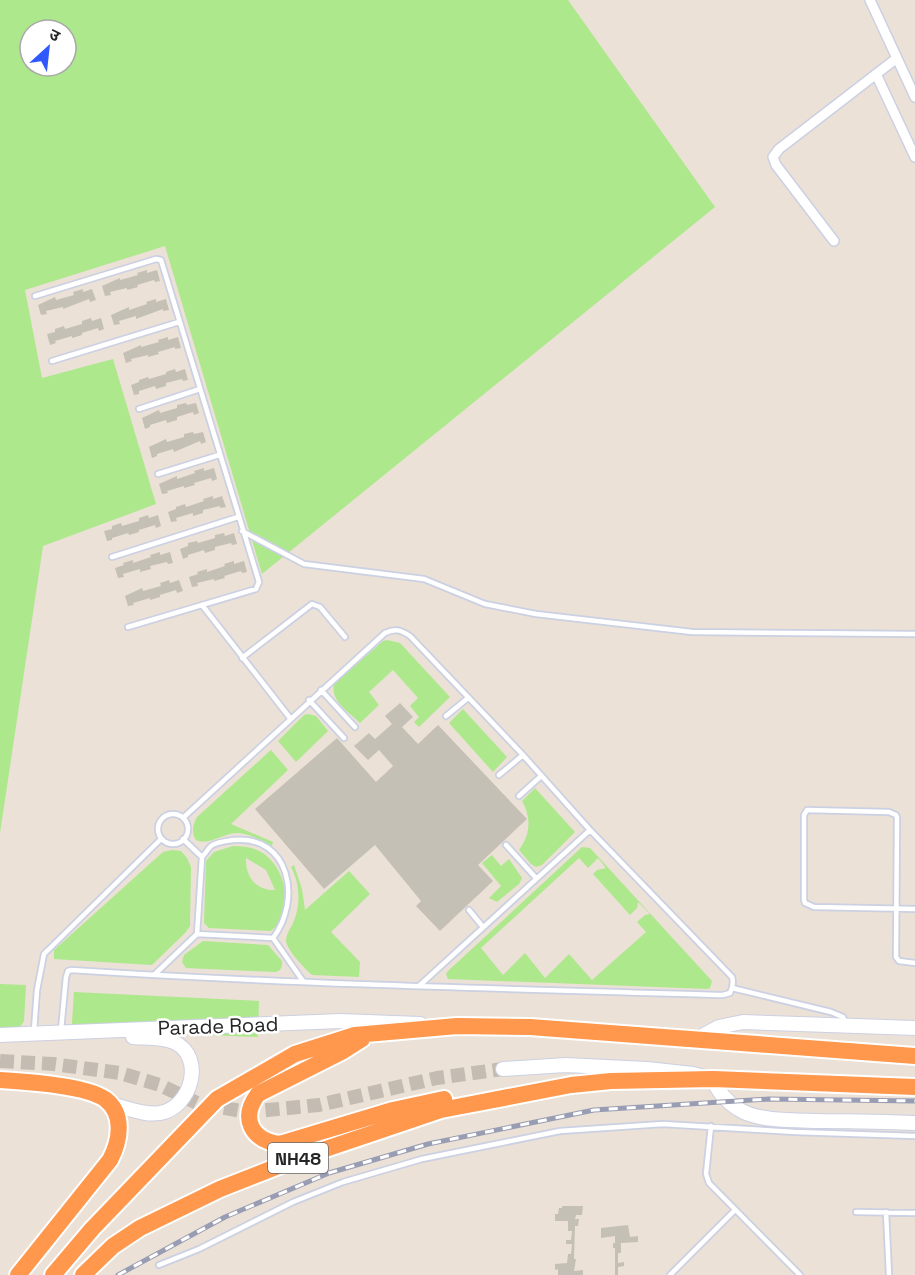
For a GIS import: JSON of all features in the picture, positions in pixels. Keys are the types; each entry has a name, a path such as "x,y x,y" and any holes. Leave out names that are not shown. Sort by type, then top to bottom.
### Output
{"highway":[{"path":"53,1275 92,1229 218,1099 295,1054 341,1039 370,1033 478,1025 915,1056"},
{"path":"370,1033 343,1051 258,1094 253,1100 249,1115 253,1129 258,1136 270,1143 280,1144 425,1103 483,1095 527,1093"},
{"name":"NH48","path":"83,1275 113,1246 140,1228 220,1189 299,1158 441,1110 527,1093 611,1081 713,1079 915,1087"},
{"path":"0,1080 80,1090 98,1095 110,1104 119,1125 117,1142 110,1160 18,1275"}],"street":[{"path":"870,0 915,97"},
{"path":"834,241 776,165 773,157 779,149 897,58"},
{"path":"876,74 915,157"},
{"name":"Parade Road","path":"0,1035 342,1021 405,1023 436,1027"},
{"path":"695,1040 731,1023 915,1028"},
{"path":"68,1033 166,1040 176,1043 188,1055 193,1073 191,1083 183,1098 172,1108 161,1113 154,1113 110,1104"},
{"path":"503,1069 566,1065 648,1069 693,1074 713,1079 724,1098 739,1110 756,1116 787,1120 915,1123"}],"lane":[{"path":"35,296 158,259 162,262 259,582 258,588 128,627"},
{"path":"52,361 180,322"},
{"path":"139,409 200,389"},
{"path":"158,474 219,455"},
{"path":"112,557 238,517"},
{"path":"242,531 304,564 424,579 485,604 536,614 692,632 915,634"},
{"path":"242,658 312,604 320,607 345,636"},
{"path":"202,605 290,718"},
{"path":"68,1033 64,990 68,971 419,986 723,995 730,993 734,982 732,977 590,830 410,636 401,630 393,629 385,633 309,700 184,817"},
{"path":"321,690 355,727"},
{"path":"446,716 468,698"},
{"path":"309,700 344,738"},
{"path":"499,775 522,755"},
{"path":"519,796 540,777"},
{"path":"915,909 897,909 814,907 805,903 804,815 807,810 889,812 896,815 897,909 897,960 902,963 915,963"},
{"path":"175,813 184,817 187,830 183,839 171,844 161,839 159,824 166,816 175,813"},
{"path":"419,986 590,830"},
{"path":"33,1034 37,990 44,954 161,839"},
{"path":"183,839 202,857"},
{"path":"153,975 197,934 202,857 211,846 224,841 243,840 260,844 275,855 285,871 290,891 283,926 273,938"},
{"path":"506,845 536,878"},
{"path":"469,910 483,927"},
{"path":"197,934 273,938"},
{"path":"273,938 303,981"},
{"path":"732,988 831,1012 843,1017 847,1025"},
{"path":"159,1266 322,1189 422,1160 560,1131 663,1124 915,1136"},
{"path":"711,1126 707,1180 800,1275"},
{"path":"670,1275 735,1211"},
{"path":"856,1212 915,1213"},
{"path":"886,1212 889,1275"}],"green space":[{"path":"0,0 568,0 715,207 262,574 165,246 25,290 42,378 113,359 156,504 43,546 0,833"},
{"path":"387,640 400,643 450,697 419,727 414,722 419,717 410,706 418,698 393,670 369,692 379,705 360,723 341,706 335,696 334,684"},
{"path":"463,709 507,757 493,772 449,723"},
{"path":"304,715 316,716 328,731 296,762 278,741"},
{"path":"271,750 288,770 231,824 273,842 272,846 252,836 239,833 207,841 196,840 193,828 197,817"},
{"path":"535,788 575,832 542,865 536,867 519,850 526,838 528,826 527,814 522,801"},
{"path":"233,846 251,848 261,852 277,868 285,890 285,902 279,923 271,931 209,928 204,923 206,861 214,852","holes":["246,858 266,870 275,890 262,888 253,881 247,871"]},
{"path":"582,847 590,848 712,981 708,989 448,979 446,974","holes":["579,858 588,868 598,858 606,868 597,870 593,874 630,915 637,908 638,902 650,914 637,922 646,932 592,980 569,954 545,978 525,953 503,975 481,948"]},
{"path":"181,851 191,867 190,926 152,965 54,959 54,950 163,852"},
{"path":"492,855 501,866 509,859 522,878 519,884 497,902 489,898 501,886 482,863"},
{"path":"294,865 302,889 305,910 349,871 370,894 331,932 360,962 359,977 312,975 287,945 286,938 296,916 298,902 298,887 291,867"},
{"path":"203,941 268,945 282,961 281,967 274,972 186,968 182,962 184,955"},
{"path":"0,984 26,985 24,1021 19,1029 0,1029"},
{"path":"74,992 259,1001 258,1037 79,1030 72,1025"}],"building":[{"path":"147,270 147,273 157,270 160,281 155,282 154,280 127,290 127,288 110,292 111,295 105,296 102,286"},
{"path":"83,289 83,292 92,289 96,300 90,302 89,299 63,309 63,307 46,311 47,314 41,315 38,305 55,297 56,300 74,295 73,292"},
{"path":"156,299 156,302 166,299 169,310 163,311 163,309 136,319 136,316 119,321 120,324 114,325 111,315"},
{"path":"91,318 92,321 101,318 104,329 99,331 98,328 82,333 82,335 55,341 56,343 50,345 47,334 64,326 65,329 82,324 82,321"},
{"path":"168,337 168,340 178,337 181,348 175,349 175,347 148,357 148,355 131,359 132,361 126,363 123,353"},
{"path":"175,369 176,372 185,369 188,380 183,381 182,379 166,383 166,386 156,389 155,386 134,395 131,385 139,380 166,374"},
{"path":"186,403 187,405 196,403 199,413 194,415 193,412 177,417 177,420 167,423 166,420 145,429 142,418 159,410 160,413"},
{"path":"193,432 194,434 203,432 206,442 201,444 200,441 174,452 173,449 152,458 149,447 166,439 167,442"},
{"path":"204,468 204,471 214,468 217,479 212,481 211,478 162,494 159,484"},
{"path":"213,496 213,499 222,496 226,507 203,510 203,513 193,516 193,513 176,518 177,521 171,522 168,512 176,507 185,504 186,507"},
{"path":"148,515 149,518 158,515 161,526 156,528 155,525 107,541 104,531 121,523 122,526 139,521 139,518"},
{"path":"224,533 225,536 234,533 237,544 232,545 231,543 215,547 215,550 205,553 204,550 183,559 180,549 188,546 188,543 197,541 198,543"},
{"path":"160,552 160,555 170,552 173,563 150,566 151,569 140,572 140,569 123,574 124,577 118,578 115,568 124,565 123,563 133,560 133,563"},
{"path":"234,561 234,564 244,561 247,572 242,573 241,571 214,581 214,579 197,583 198,586 192,587 189,577 198,574 197,572 207,569 207,572"},
{"path":"169,580 170,583 179,580 183,591 177,593 176,590 128,606 125,596 142,588 143,591 161,586 160,583"},
{"path":"400,703 413,717 402,727 418,744 438,725 527,819 478,865 493,881 440,931 416,906 421,901 375,845 324,889 255,809 337,738 376,782 393,766 379,750 368,760 354,746 369,733 375,739 392,724 385,716"},
{"path":"562,1206 583,1206 582,1215 576,1215 575,1219 579,1219 578,1226 575,1226 574,1271 583,1270 583,1275 558,1275 558,1269 555,1270 555,1264 567,1263 568,1254 571,1254 572,1244 566,1244 566,1240 571,1240 572,1231 568,1231 568,1221 555,1221 555,1214 558,1214"},
{"path":"628,1225 630,1237 638,1236 638,1242 621,1243 618,1263 624,1262 624,1266 618,1267 618,1275 615,1275 613,1243 615,1243 615,1236 601,1238 601,1228"}],"tunnel":[{"path":"0,1061 53,1064 120,1073 160,1085 197,1103 247,1112 319,1105 437,1078 503,1069"}],"railway":[{"path":"118,1275 225,1217 329,1173 428,1144 594,1110 769,1099 915,1101"}]}
